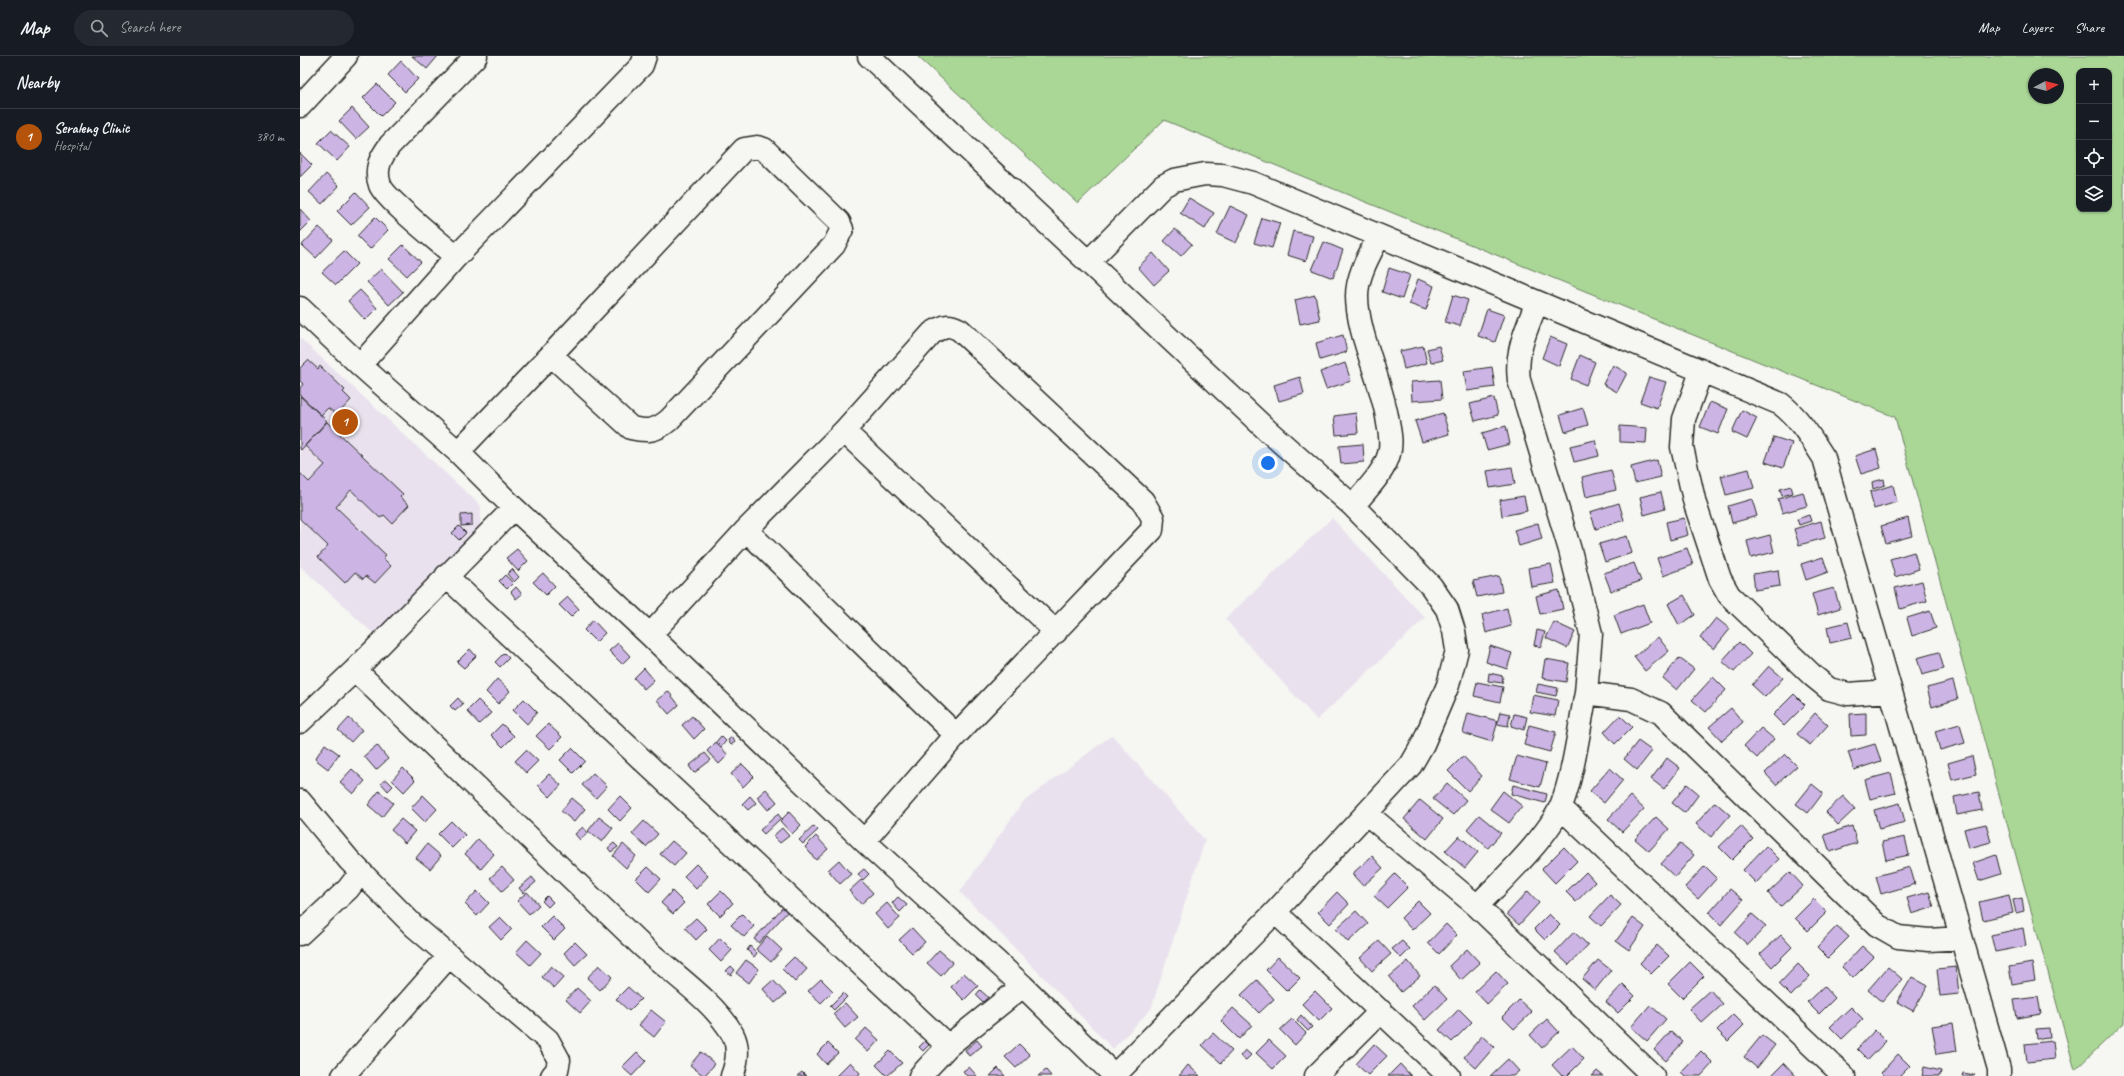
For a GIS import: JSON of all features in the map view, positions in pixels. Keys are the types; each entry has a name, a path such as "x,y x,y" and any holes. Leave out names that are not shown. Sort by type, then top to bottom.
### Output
{"street":[{"path":"300,106 346,56"},
{"path":"456,257 391,199 380,186 378,173 381,157 390,145 476,56"},
{"path":"360,365 456,257 642,64 646,56"},
{"path":"300,308 360,365 458,452 514,508 650,635 864,840 1023,986 1115,1076 1275,912 1411,765 1423,744 1448,686 1457,650 1454,631 1448,609 1431,586 1353,506 1268,431 869,56"},
{"path":"458,452 552,355 744,149 757,147 764,149 839,222 842,229 834,246 669,420 653,431 632,428 552,355"},
{"path":"1089,262 1163,186 1174,180 1205,174 1223,175 1253,183 1701,372 1781,404 1793,413 1824,458 1999,1069 1999,1076"},
{"path":"1353,506 1384,467 1390,453 1390,436 1386,410 1359,317 1357,296 1359,282 1379,236"},
{"path":"1477,906 1542,836 1560,807 1567,789 1586,693 1591,634 1570,550 1519,380 1518,358 1537,302"},
{"path":"650,635 746,530 844,431 932,333 950,325 960,330 1143,501 1153,518 1152,530 956,735 864,840"},
{"path":"1701,372 1684,419 1682,447 1697,511 1720,579 1729,595 1813,676 1829,689 1848,694 1890,691"},
{"path":"844,431 1056,632"},
{"path":"300,722 355,670 514,508"},
{"path":"746,530 956,735"},
{"path":"446,576 948,1046"},
{"path":"355,670 655,959 711,1007 733,1036 738,1051 738,1062 732,1076"},
{"path":"1586,693 1631,699 1661,713 1876,925 1898,937 1929,940 1961,938"},
{"path":"300,802 361,872 414,926 548,1040 559,1060 556,1070 552,1076"},
{"path":"1560,807 1844,1076"},
{"path":"1367,814 1477,906 1653,1076"},
{"path":"300,934 348,889 361,872"},
{"path":"1275,912 1449,1076"},
{"path":"343,1076 449,956"},
{"path":"920,1076 948,1046 1023,986"},
{"path":"1316,1076 1381,1011"}],"shaded area":[{"path":"300,338 481,506 480,530 377,637 300,566"},
{"path":"1332,518 1425,618 1317,720 1225,619"},
{"path":"1112,735 1205,840 1151,1009 1113,1049 960,892 1022,803"}],"green space":[{"path":"917,56 2124,56 2124,1023 2075,1070 1895,417 1164,120 1078,203"}],"building":[{"path":"412,56 438,56 427,69"},
{"path":"401,61 418,79 405,92 388,75"},
{"path":"377,84 395,102 381,116 363,98"},
{"path":"352,108 369,127 356,139 339,121"},
{"path":"331,130 350,147 337,161 318,143"},
{"path":"300,153 312,165 300,177"},
{"path":"326,174 339,186 322,204 309,192"},
{"path":"356,192 370,207 351,225 337,211"},
{"path":"1189,198 1214,213 1205,229 1180,213"},
{"path":"1230,206 1249,215 1236,243 1217,234"},
{"path":"300,209 311,221 300,232"},
{"path":"375,217 388,230 370,249 357,236"},
{"path":"1262,218 1280,223 1272,248 1254,243"},
{"path":"319,227 333,240 316,258 302,245"},
{"path":"1175,229 1192,244 1181,256 1164,241"},
{"path":"1293,231 1313,236 1306,261 1287,255"},
{"path":"1324,242 1343,250 1333,278 1312,270"},
{"path":"403,245 421,262 407,276 389,259"},
{"path":"344,251 357,264 336,285 322,272"},
{"path":"1153,253 1169,271 1154,285 1138,267"},
{"path":"1389,268 1410,275 1402,299 1382,292"},
{"path":"381,269 403,292 389,305 367,282"},
{"path":"1418,279 1434,286 1426,310 1409,304"},
{"path":"360,290 377,308 365,320 348,301"},
{"path":"1315,295 1320,320 1300,324 1295,300"},
{"path":"1453,295 1468,300 1460,326 1445,322"},
{"path":"1487,309 1504,315 1495,342 1478,336"},
{"path":"1343,335 1347,352 1320,360 1316,343"},
{"path":"1550,337 1567,344 1559,366 1542,358"},
{"path":"1423,346 1427,363 1404,369 1400,351"},
{"path":"1439,346 1443,360 1431,363 1427,349"},
{"path":"1580,355 1595,362 1586,385 1571,379"},
{"path":"308,360 318,369 320,366 345,390 343,392 351,400 337,415 328,408 321,415 300,395 300,388 303,384 300,381 300,368"},
{"path":"1345,363 1351,381 1326,389 1320,372"},
{"path":"1613,365 1627,373 1617,392 1603,384"},
{"path":"1492,367 1495,387 1467,391 1464,371"},
{"path":"1300,377 1304,394 1279,401 1274,385"},
{"path":"1649,377 1666,382 1657,408 1640,402"},
{"path":"1440,380 1442,399 1412,401 1411,382"},
{"path":"300,396 327,421 301,450 300,449"},
{"path":"1494,398 1498,415 1475,421 1470,404"},
{"path":"1710,402 1728,409 1718,434 1700,427"},
{"path":"1583,408 1588,425 1565,432 1560,415"},
{"path":"1742,410 1757,418 1747,439 1732,432"},
{"path":"1356,413 1358,433 1336,435 1334,416"},
{"path":"1443,413 1449,434 1422,442 1415,421"},
{"path":"327,422 403,494 400,497 409,505 392,523 384,515 380,518 351,490 336,507 386,555 383,558 391,566 375,583 366,576 363,579 355,572 345,583 318,557 328,546 300,519 300,473 309,482 325,465 305,446"},
{"path":"1506,426 1510,444 1487,450 1482,433"},
{"path":"1620,426 1647,428 1646,443 1620,442"},
{"path":"1774,437 1792,443 1783,468 1765,462"},
{"path":"1595,440 1599,456 1574,462 1570,446"},
{"path":"1363,444 1364,462 1341,464 1339,446"},
{"path":"1876,449 1881,468 1861,474 1855,456"},
{"path":"1657,460 1661,477 1635,483 1631,467"},
{"path":"1512,467 1515,484 1490,488 1487,471"},
{"path":"1749,469 1754,488 1726,495 1721,476"},
{"path":"1611,470 1616,490 1586,497 1582,477"},
{"path":"1884,479 1885,485 1873,489 1872,482"},
{"path":"1893,485 1897,502 1874,509 1870,492"},
{"path":"1791,486 1793,493 1782,496 1780,489"},
{"path":"1661,492 1665,509 1644,515 1640,497"},
{"path":"1803,492 1807,506 1782,513 1778,499"},
{"path":"1524,496 1527,511 1502,516 1500,500"},
{"path":"1752,499 1757,516 1732,523 1728,506"},
{"path":"1619,503 1624,520 1596,529 1590,512"},
{"path":"472,514 472,525 461,526 461,515"},
{"path":"1809,515 1811,521 1799,525 1797,519"},
{"path":"1684,518 1688,535 1670,540 1666,522"},
{"path":"1908,518 1912,536 1886,543 1881,526"},
{"path":"1821,521 1825,538 1799,545 1794,529"},
{"path":"1538,523 1542,539 1519,546 1514,530"},
{"path":"459,526 466,533 459,540 452,533"},
{"path":"1770,535 1774,552 1751,558 1747,541"},
{"path":"1627,536 1632,553 1605,562 1599,544"},
{"path":"1687,548 1693,565 1663,576 1657,558"},
{"path":"517,549 528,561 518,571 506,558"},
{"path":"1914,552 1919,569 1895,577 1890,559"},
{"path":"1823,557 1828,572 1806,580 1801,564"},
{"path":"1634,563 1641,581 1611,591 1604,573"},
{"path":"1551,564 1555,583 1531,587 1528,568"},
{"path":"512,569 519,577 514,582 507,574"},
{"path":"1778,570 1780,586 1755,590 1753,574"},
{"path":"543,573 555,586 546,595 533,582"},
{"path":"505,575 513,583 507,589 499,581"},
{"path":"1499,576 1502,592 1477,597 1473,581"},
{"path":"1922,581 1927,601 1900,609 1895,588"},
{"path":"516,587 522,594 516,599 511,592"},
{"path":"1834,588 1840,608 1818,615 1812,594"},
{"path":"1559,590 1563,609 1540,614 1536,596"},
{"path":"1684,595 1695,615 1679,625 1668,604"},
{"path":"568,597 579,609 571,617 559,605"},
{"path":"1643,604 1650,623 1621,634 1614,615"},
{"path":"1507,608 1511,626 1486,633 1482,615"},
{"path":"1930,611 1936,628 1912,636 1907,618"},
{"path":"1716,618 1730,629 1714,649 1700,638"},
{"path":"593,620 605,633 596,642 584,630"},
{"path":"1554,622 1575,632 1567,648 1546,638"},
{"path":"1848,622 1852,638 1830,643 1827,627"},
{"path":"1537,630 1545,632 1541,647 1534,645"},
{"path":"1658,637 1669,651 1645,671 1634,657"},
{"path":"1739,642 1751,654 1734,672 1722,661"},
{"path":"618,643 630,656 622,664 609,651"},
{"path":"1490,646 1512,653 1507,669 1486,662"},
{"path":"470,649 476,656 464,668 457,662"},
{"path":"1939,652 1944,669 1922,675 1917,658"},
{"path":"504,653 509,658 500,667 495,662"},
{"path":"1679,658 1694,669 1677,690 1663,678"},
{"path":"1545,659 1569,663 1566,682 1542,678"},
{"path":"1769,666 1783,678 1765,697 1752,685"},
{"path":"644,668 654,680 644,689 634,678"},
{"path":"1489,673 1503,676 1502,683 1488,681"},
{"path":"1713,677 1726,690 1706,712 1692,700"},
{"path":"497,679 510,691 498,704 486,692"},
{"path":"1953,681 1958,699 1932,707 1927,688"},
{"path":"1477,682 1503,687 1500,702 1474,696"},
{"path":"1538,684 1558,688 1556,696 1536,692"},
{"path":"668,691 679,705 669,714 657,700"},
{"path":"1794,694 1805,705 1784,726 1773,715"},
{"path":"1533,695 1558,700 1555,716 1530,712"},
{"path":"458,698 463,704 455,711 450,706"},
{"path":"524,699 537,712 527,724 513,710"},
{"path":"478,700 491,713 479,724 467,711"},
{"path":"1731,708 1743,722 1722,741 1709,727"},
{"path":"1500,712 1510,714 1508,726 1497,724"},
{"path":"1468,713 1498,721 1492,742 1463,733"},
{"path":"1815,713 1828,725 1810,745 1797,734"},
{"path":"1866,713 1866,735 1851,736 1850,714"},
{"path":"1514,714 1527,717 1524,730 1511,726"},
{"path":"1620,715 1632,727 1615,744 1604,732"},
{"path":"692,716 704,729 694,739 682,725"},
{"path":"349,718 362,730 351,742 338,730"},
{"path":"502,724 514,736 503,747 491,735"},
{"path":"548,724 562,737 550,749 536,736"},
{"path":"1960,724 1965,743 1940,750 1935,731"},
{"path":"1529,725 1556,732 1550,752 1524,745"},
{"path":"1761,728 1774,739 1757,758 1744,746"},
{"path":"721,736 726,741 721,747 716,742"},
{"path":"732,737 735,742 731,745 728,740"},
{"path":"1638,741 1652,751 1637,770 1624,759"},
{"path":"716,742 728,755 719,764 707,751"},
{"path":"325,744 339,754 328,769 315,759"},
{"path":"1875,744 1881,761 1854,770 1848,752"},
{"path":"377,745 388,759 376,770 364,756"},
{"path":"572,748 585,761 573,773 560,760"},
{"path":"526,750 538,761 526,773 515,761"},
{"path":"705,753 711,760 694,773 689,766"},
{"path":"1785,754 1797,766 1776,785 1765,773"},
{"path":"1463,756 1482,776 1468,791 1448,771"},
{"path":"1517,756 1546,764 1540,787 1510,779"},
{"path":"1972,756 1976,774 1952,780 1948,763"},
{"path":"1667,758 1680,768 1664,789 1651,779"},
{"path":"742,764 754,776 743,787 731,774"},
{"path":"403,768 415,780 404,792 392,780"},
{"path":"1610,768 1623,780 1604,803 1590,791"},
{"path":"352,769 365,781 353,794 340,782"},
{"path":"593,773 607,786 596,798 582,785"},
{"path":"1891,773 1896,793 1870,799 1865,780"},
{"path":"549,774 561,785 550,797 538,785"},
{"path":"386,779 393,786 388,791 381,783"},
{"path":"1447,783 1466,800 1453,815 1433,799"},
{"path":"1687,784 1699,794 1685,813 1672,803"},
{"path":"1812,784 1823,793 1808,813 1796,804"},
{"path":"1513,785 1547,794 1545,803 1511,794"},
{"path":"766,789 777,802 768,810 757,797"},
{"path":"379,791 393,803 382,817 368,805"},
{"path":"1503,791 1522,806 1509,823 1490,809"},
{"path":"1979,792 1982,810 1957,815 1954,797"},
{"path":"423,795 437,809 425,822 411,808"},
{"path":"620,796 632,808 620,821 608,809"},
{"path":"750,796 756,803 748,810 742,804"},
{"path":"1630,796 1644,809 1622,832 1608,819"},
{"path":"1843,796 1855,809 1838,825 1826,812"},
{"path":"572,798 585,809 574,822 561,811"},
{"path":"1420,800 1443,819 1427,839 1404,819"},
{"path":"1715,802 1730,815 1711,837 1696,824"},
{"path":"1900,803 1905,822 1879,829 1874,810"},
{"path":"789,812 801,825 792,834 780,821"},
{"path":"778,814 781,818 764,834 760,830"},
{"path":"1479,815 1501,833 1488,848 1467,829"},
{"path":"599,817 613,828 602,842 588,831"},
{"path":"1656,817 1669,829 1649,851 1635,839"},
{"path":"401,819 415,831 405,843 391,830"},
{"path":"451,821 465,835 452,848 438,834"},
{"path":"644,821 658,834 646,847 632,834"},
{"path":"1986,824 1991,842 1969,848 1964,829"},
{"path":"814,826 818,830 803,844 799,840"},
{"path":"1741,826 1753,839 1732,860 1719,847"},
{"path":"1852,826 1857,843 1830,852 1824,835"},
{"path":"583,827 588,833 580,840 575,834"},
{"path":"782,828 789,836 780,843 773,836"},
{"path":"816,836 828,849 816,860 805,847"},
{"path":"1459,836 1478,852 1465,868 1445,851"},
{"path":"1905,837 1909,855 1886,860 1882,842"},
{"path":"478,839 494,854 481,869 465,854"},
{"path":"672,841 686,853 674,866 660,854"},
{"path":"614,843 618,847 611,852 608,848"},
{"path":"1680,843 1694,855 1675,877 1661,864"},
{"path":"427,844 441,856 430,869 416,858"},
{"path":"623,844 636,856 626,868 613,856"},
{"path":"1766,846 1779,859 1756,883 1743,870"},
{"path":"1564,847 1577,861 1555,883 1542,869"},
{"path":"1996,855 2001,874 1979,881 1973,863"},
{"path":"1372,856 1383,868 1363,886 1352,874"},
{"path":"839,860 851,874 840,884 828,870"},
{"path":"696,864 708,876 696,889 684,876"},
{"path":"1705,866 1717,878 1698,899 1685,887"},
{"path":"502,867 514,880 502,891 490,878"},
{"path":"648,867 661,879 649,892 636,879"},
{"path":"1910,867 1915,884 1881,894 1876,876"},
{"path":"864,869 869,874 863,880 858,874"},
{"path":"1586,872 1595,882 1576,902 1566,892"},
{"path":"1790,872 1803,886 1780,907 1768,893"},
{"path":"1395,874 1408,887 1387,908 1374,896"},
{"path":"532,877 536,882 523,893 519,888"},
{"path":"861,880 873,893 861,904 849,891"},
{"path":"1730,889 1743,900 1721,925 1709,913"},
{"path":"477,891 489,903 477,916 465,904"},
{"path":"672,891 684,903 673,914 661,903"},
{"path":"721,891 733,903 720,916 708,904"},
{"path":"1528,891 1539,903 1519,925 1507,914"},
{"path":"527,892 539,905 529,914 517,901"},
{"path":"1337,892 1349,904 1330,924 1318,912"},
{"path":"1929,892 1934,907 1912,914 1907,898"},
{"path":"1610,895 1621,905 1601,926 1590,916"},
{"path":"2009,895 2013,913 1983,920 1979,902"},
{"path":"547,896 553,902 548,907 542,901"},
{"path":"898,897 907,905 900,912 892,903"},
{"path":"2022,898 2024,911 2016,913 2013,900"},
{"path":"1814,899 1827,912 1808,931 1795,918"},
{"path":"1418,901 1430,913 1412,930 1401,918"},
{"path":"887,903 900,918 888,929 875,914"},
{"path":"784,906 789,910 759,943 754,939"},
{"path":"1356,911 1368,924 1348,942 1336,929"},
{"path":"742,914 754,926 744,937 731,925"},
{"path":"1549,914 1560,925 1545,940 1534,929"},
{"path":"1752,914 1766,926 1748,945 1735,933"},
{"path":"552,916 565,929 554,940 541,927"},
{"path":"500,917 512,929 501,940 489,927"},
{"path":"696,918 707,929 696,940 685,928"},
{"path":"1633,918 1645,927 1629,950 1616,941"},
{"path":"1446,924 1457,935 1439,954 1428,943"},
{"path":"1837,926 1849,937 1828,958 1817,947"},
{"path":"912,928 925,942 912,953 899,940"},
{"path":"2023,928 2026,946 1995,952 1991,935"},
{"path":"1574,932 1588,945 1569,965 1555,952"},
{"path":"1781,935 1792,947 1772,967 1760,954"},
{"path":"767,936 782,950 771,962 756,949"},
{"path":"720,938 732,950 721,962 709,950"},
{"path":"527,940 541,953 530,965 516,952"},
{"path":"1379,941 1391,954 1372,971 1360,958"},
{"path":"1402,941 1410,949 1401,958 1392,949"},
{"path":"575,942 587,954 575,965 564,953"},
{"path":"1657,945 1669,956 1651,974 1640,963"},
{"path":"750,946 757,953 754,957 747,950"},
{"path":"1862,946 1874,957 1853,978 1842,967"},
{"path":"1467,949 1480,963 1461,980 1449,966"},
{"path":"939,950 953,962 941,976 927,963"},
{"path":"794,957 807,969 795,982 782,969"},
{"path":"1278,957 1300,978 1287,991 1266,970"},
{"path":"746,960 759,969 749,983 736,973"},
{"path":"1598,960 1611,970 1595,990 1582,979"},
{"path":"1408,961 1420,976 1401,992 1389,977"},
{"path":"1690,962 1704,976 1682,998 1668,984"},
{"path":"2032,963 2035,980 2012,984 2009,967"},
{"path":"1798,964 1810,976 1791,996 1779,984"},
{"path":"599,965 612,977 600,990 587,978"},
{"path":"551,966 564,977 554,988 542,977"},
{"path":"731,966 735,970 731,975 726,971"},
{"path":"1888,967 1902,979 1882,1002 1868,990"},
{"path":"1956,967 1959,994 1940,996 1937,969"},
{"path":"1496,971 1508,984 1487,1004 1475,991"},
{"path":"964,973 978,986 964,1000 951,987"},
{"path":"1912,977 1928,986 1913,1011 1897,1002"},
{"path":"821,979 833,991 821,1003 808,991"},
{"path":"773,980 786,994 775,1003 763,989"},
{"path":"1257,980 1274,999 1259,1013 1241,995"},
{"path":"1623,984 1635,996 1618,1013 1606,1002"},
{"path":"1434,985 1447,999 1425,1020 1412,1006"},
{"path":"1824,986 1835,998 1819,1014 1807,1002"},
{"path":"628,987 641,999 629,1011 616,999"},
{"path":"577,988 591,1001 580,1013 566,1000"},
{"path":"980,990 988,997 983,1002 976,995"},
{"path":"1710,990 1723,1004 1702,1023 1689,1009"},
{"path":"1315,991 1332,1008 1319,1021 1302,1004"},
{"path":"843,993 847,997 834,1010 830,1006"},
{"path":"2038,997 2041,1014 2017,1018 2014,1000"},
{"path":"1519,1000 1532,1012 1514,1029 1502,1017"},
{"path":"845,1003 858,1017 845,1028 833,1014"},
{"path":"1650,1005 1666,1019 1647,1041 1631,1027"},
{"path":"1851,1007 1863,1019 1842,1039 1830,1027"},
{"path":"1233,1008 1252,1025 1239,1039 1221,1021"},
{"path":"1459,1009 1472,1022 1452,1042 1439,1030"},
{"path":"651,1010 666,1022 654,1037 639,1025"},
{"path":"1733,1014 1744,1025 1728,1041 1717,1030"},
{"path":"1301,1015 1312,1027 1308,1031 1297,1020"},
{"path":"1292,1019 1306,1033 1295,1045 1280,1030"},
{"path":"1547,1019 1559,1032 1542,1048 1530,1035"},
{"path":"1953,1023 1957,1051 1937,1054 1932,1026"},
{"path":"866,1028 879,1040 868,1052 855,1040"},
{"path":"2049,1028 2050,1038 2037,1039 2036,1029"},
{"path":"1875,1030 1886,1041 1868,1060 1857,1049"},
{"path":"1671,1031 1683,1042 1666,1061 1654,1050"},
{"path":"1213,1033 1232,1051 1221,1063 1202,1045"},
{"path":"1762,1035 1775,1045 1757,1068 1744,1057"},
{"path":"1482,1036 1494,1047 1476,1068 1464,1057"},
{"path":"977,1040 982,1046 969,1056 965,1050"},
{"path":"1269,1040 1286,1056 1273,1069 1256,1053"},
{"path":"925,1041 929,1045 923,1051 919,1047"},
{"path":"2053,1041 2055,1059 2027,1062 2025,1044"},
{"path":"828,1043 838,1053 826,1064 817,1054"},
{"path":"1019,1044 1030,1055 1016,1068 1005,1057"},
{"path":"1374,1044 1387,1056 1368,1075 1356,1064"},
{"path":"1572,1046 1584,1059 1567,1076 1562,1076 1552,1065"},
{"path":"1245,1050 1251,1055 1246,1060 1240,1056"},
{"path":"890,1051 902,1063 887,1076 876,1065"},
{"path":"1701,1051 1713,1063 1701,1076 1685,1076 1681,1072"},
{"path":"637,1052 646,1061 632,1076 622,1067"},
{"path":"701,1052 715,1064 704,1076 690,1065"},
{"path":"1898,1054 1910,1066 1900,1076 1884,1076 1881,1073"},
{"path":"1508,1059 1519,1071 1513,1076 1490,1076"},
{"path":"850,1062 860,1073 858,1076 836,1076"},
{"path":"1784,1063 1795,1075 1794,1076 1771,1076"},
{"path":"1400,1064 1411,1076 1388,1076"},
{"path":"1188,1065 1200,1076 1179,1076"},
{"path":"969,1067 977,1076 967,1076 963,1071"},
{"path":"1924,1067 1941,1071 1940,1076 1922,1076"},
{"path":"998,1068 1005,1076 990,1076"},
{"path":"1046,1070 1051,1076 1038,1076"},
{"path":"1597,1071 1603,1076 1592,1076"},
{"path":"802,1072 806,1076 797,1076"},
{"path":"1963,1073 1975,1075 1962,1076"}],"place":[{"name":"Seraleng Clinic","path":"345,422"}]}
